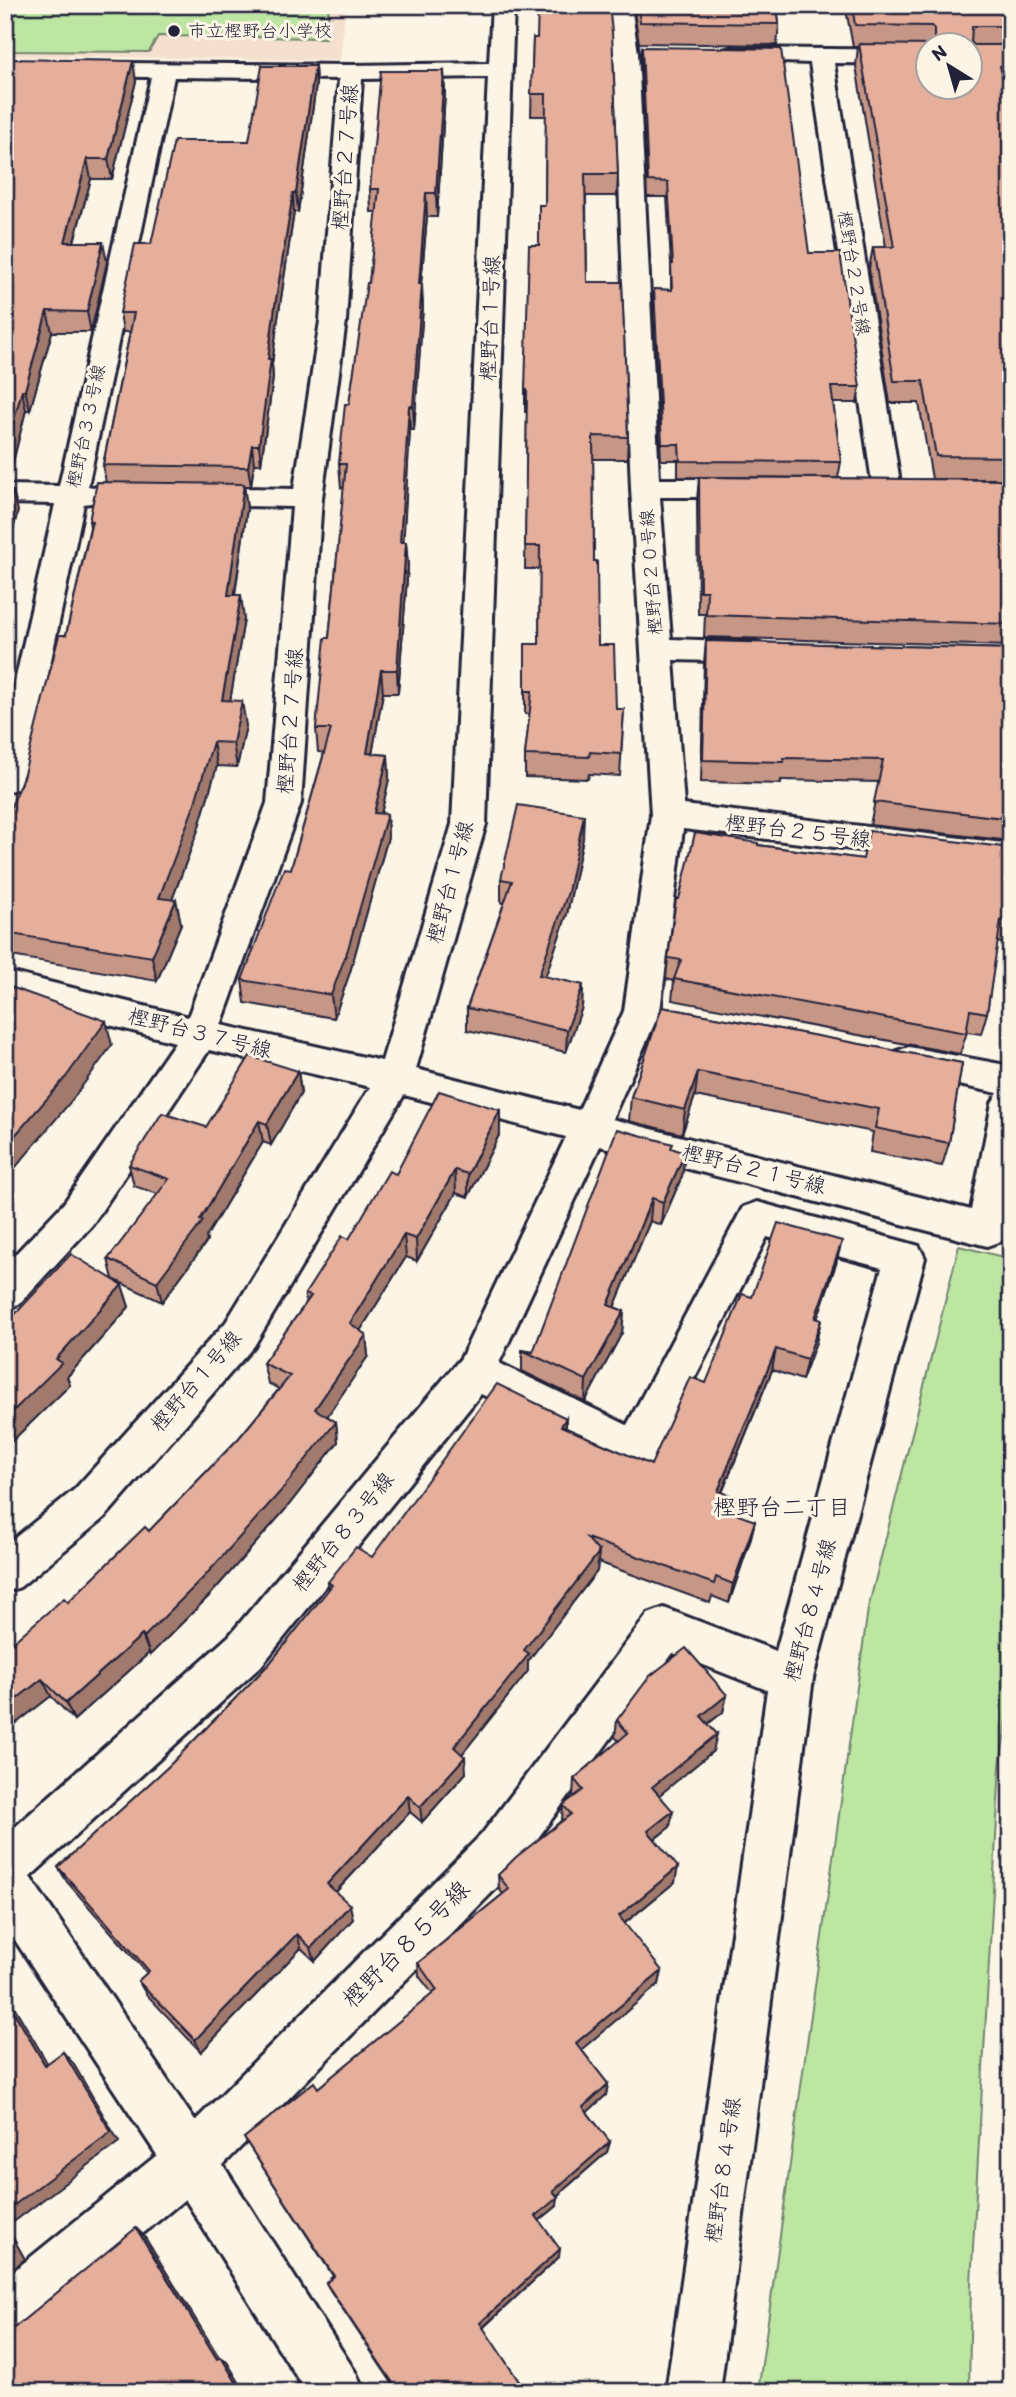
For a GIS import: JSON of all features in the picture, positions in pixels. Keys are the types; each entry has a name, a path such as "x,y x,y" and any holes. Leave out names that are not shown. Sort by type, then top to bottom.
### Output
{"street":[{"name":"樫野台１号線","path":"5,1573 90,1503 240,1334 395,1078 468,824 503,5"},
{"name":"樫野台２０号線","path":"590,1127 656,1013 668,815 645,488 640,53 620,5"},
{"path":"709,55 914,57"},
{"name":"樫野台２２号線","path":"821,57 887,489"},
{"name":"樫野台２７号線","path":"5,69 351,72 500,70"},
{"name":"樫野台３３号線","path":"5,781 16,750 164,71"},
{"name":"樫野台２７号線","path":"5,1292 78,1214 200,1034 284,803 307,498 333,321 351,72"},
{"path":"645,488 779,488"},
{"path":"5,494 126,495"},
{"path":"168,496 307,498"},
{"path":"657,649 779,652"},
{"name":"樫野台２５号線","path":"668,815 1011,856"},
{"name":"樫野台３７号線","path":"5,984 200,1034 395,1078"},
{"path":"874,1055 1011,1081"},
{"name":"樫野台２１号線","path":"395,1078 987,1230 1011,1103"},
{"name":"樫野台８３号線","path":"5,1868 245,1651 475,1371 590,1127"},
{"name":"樫野台８４号線","path":"475,1371 636,1450 757,1218 905,1258 791,1678 693,2392"},
{"name":"樫野台８５号線","path":"5,2312 191,2161 499,1851 664,1629 791,1678"},
{"path":"5,1882 191,2161 337,2392"}],"shaded area":[{"name":"市立樫野台小学校","path":"5,5 346,5 340,60 5,56"}],"green space":[{"name":"市立樫野台小学校","path":"18,5 329,5 326,38 158,36 149,52 5,51"},
{"path":"959,1246 1011,1259 1011,1686 1000,1766 971,2283 969,2392 758,2392 868,1609"}],"building":[{"path":"538,5 609,5 612,32 618,174 585,174 587,282 622,282 628,437 593,436 598,645 614,645 616,709 624,709 621,754 590,752 589,757 525,755 532,691 525,691 525,644 539,644 540,546 525,546 529,245 539,245 539,205 545,205 546,94 531,94 533,38 537,38"},
{"path":"638,5 777,5 779,24 640,22"},
{"path":"852,5 1011,5 1011,12 1007,12 1011,26 972,26 972,32 934,32 932,26 855,25"},
{"path":"859,44 914,45 914,102 984,102 984,45 1011,45 1011,66 1000,66 1011,108 1011,457 936,456 923,381 894,381 873,247 894,247"},
{"path":"642,47 781,49 809,253 840,253 860,387 831,387 841,462 680,461 679,444 662,444 654,289 672,290 673,264 668,182 648,181"},
{"path":"5,59 133,61 108,159 87,159 65,242 103,242 87,312 47,311 5,452"},
{"path":"262,66 315,66 296,193 293,193 275,306 259,445 252,445 248,467 103,465 134,313 120,313 135,244 151,244 174,141 249,141"},
{"path":"381,71 444,71 436,193 426,193 413,406 409,406 400,542 406,542 397,670 381,670 367,753 388,755 374,813 387,814 348,949 331,995 242,980 284,868 291,869 331,729 316,729 325,638 329,638 346,464 339,464 345,404 349,404 369,283 379,189 370,189"},
{"path":"699,477 1011,480 1011,624 706,615 707,591 700,591"},
{"path":"97,482 244,484 228,595 241,595 222,700 242,701 233,743 213,742 194,806 159,898 176,900 152,957 5,933 5,854 10,845 5,844 5,820 22,782 59,635 66,635 92,521 89,521"},
{"path":"5,491 13,491 5,522"},
{"path":"706,641 1011,649 1011,819 874,802 883,760 703,760"},
{"path":"518,805 584,815 568,892 539,975 583,985 567,1030 467,1008 512,881 501,879"},
{"path":"869,831 1011,848 1011,922 1001,920 987,1013 970,1010 966,1033 674,979 681,960 668,958 676,899 679,899 695,833 758,845 863,859"},
{"path":"5,985 106,1021 66,1077 5,1147"},
{"path":"662,1007 962,1063 949,1143 875,1128 879,1109 698,1072 685,1110 631,1097"},
{"path":"250,1056 298,1071 267,1124 259,1121 200,1220 203,1221 157,1282 108,1259 169,1179 129,1165 162,1113 206,1127"},
{"path":"439,1091 500,1110 468,1174 455,1170 416,1239 404,1235 350,1323 366,1335 315,1409 336,1422 280,1492 204,1577 144,1637 142,1635 66,1703 42,1679 5,1708 5,1649 64,1598 68,1602 145,1527 149,1531 239,1438 290,1376 263,1363 311,1296 305,1294 342,1236 349,1239 389,1171 396,1174"},
{"path":"617,1129 673,1144 671,1148 685,1153 663,1202 652,1198 608,1305 624,1311 586,1380 522,1350 533,1352"},
{"path":"778,1223 842,1241 815,1318 821,1320 807,1359 776,1349 718,1491 743,1500 738,1515 755,1521 733,1584 716,1577 714,1584 587,1538 599,1552 524,1650 529,1654 454,1747 465,1757 420,1807 408,1796 327,1884 350,1905 311,1948 297,1934 195,2040 138,1981 149,1971 58,1867 169,1766 270,1663 332,1585 328,1582 356,1547 372,1557 497,1384 566,1418 561,1426 651,1465 690,1377 706,1383 742,1294 752,1297"},
{"path":"71,1254 122,1285 56,1359 62,1363 5,1419 5,1325"},
{"path":"686,1648 727,1695 701,1716 717,1734 652,1787 673,1811 648,1831 678,1867 619,1916 662,1971 576,2043 608,2084 583,2107 610,2142 553,2191 558,2197 536,2216 560,2249 480,2323 526,2392 399,2392 326,2283 334,2276 244,2138 314,2082 318,2088 437,1990 418,1963 509,1889 498,1875 516,1857 571,1814 563,1805 583,1790 574,1779 628,1733 617,1720 650,1676"},
{"path":"5,1997 45,2065 63,2052 111,2132 5,2212"},
{"path":"136,2228 217,2359 221,2357 242,2392 5,2392 5,2330 15,2327"},
{"path":"5,2236 14,2251 5,2258"}],"place":[{"name":"市立樫野台小学校","path":"174,31"}],"district":[{"name":"樫野台二丁目","path":"782,1507"}]}
